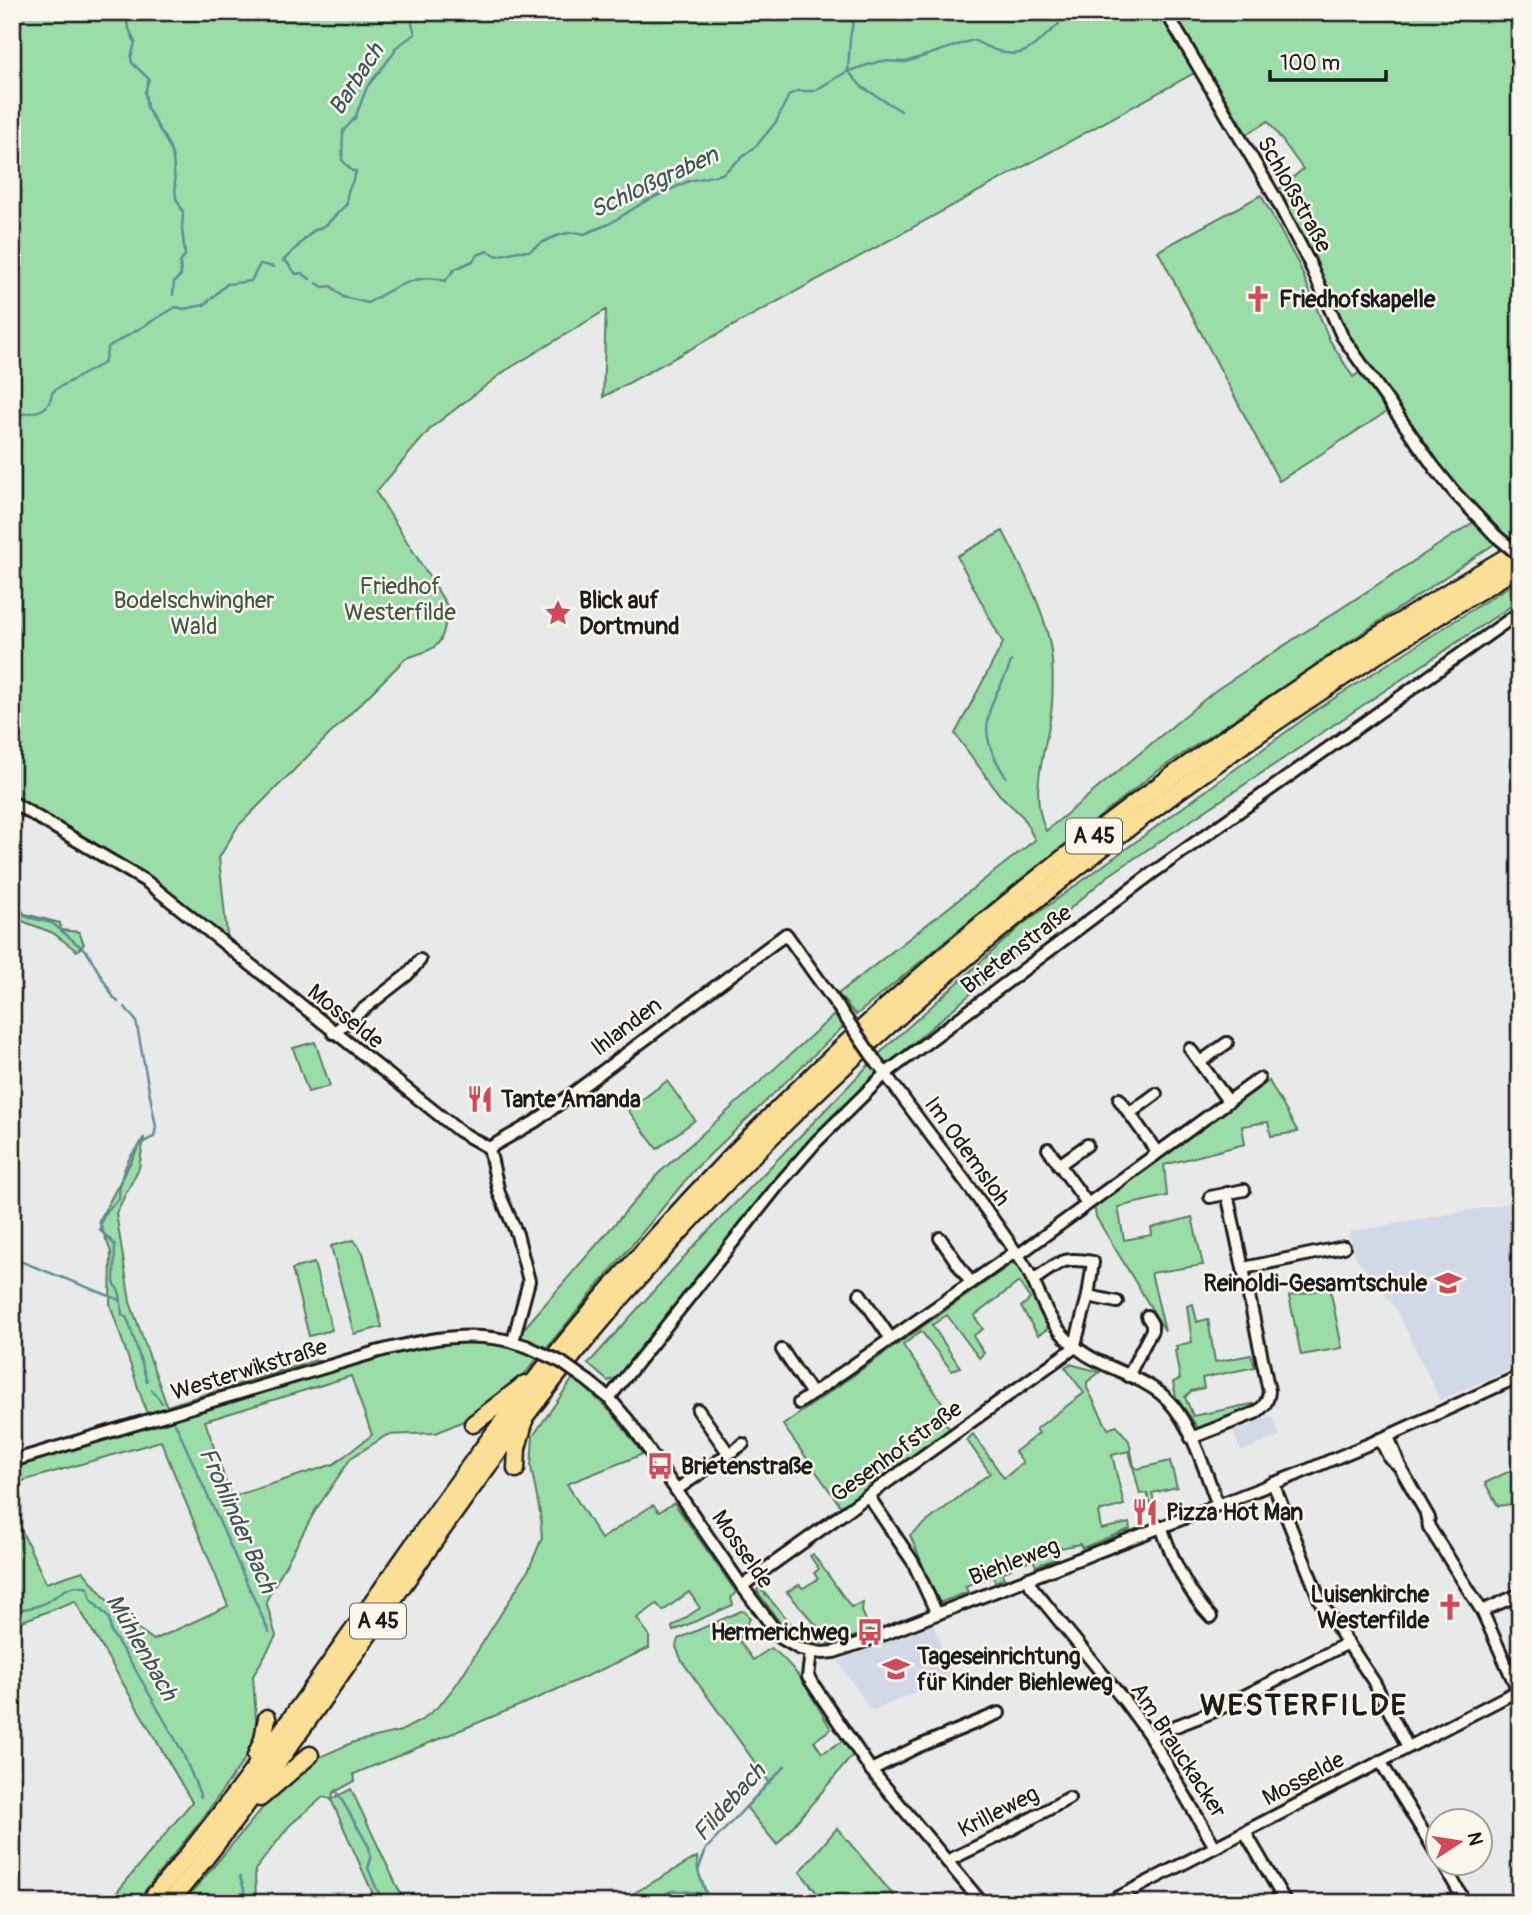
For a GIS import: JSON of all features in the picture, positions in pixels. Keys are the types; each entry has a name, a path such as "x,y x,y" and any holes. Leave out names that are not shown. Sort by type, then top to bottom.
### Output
{"highway":[{"name":"A 45","path":"148,1903 243,1784 459,1480 541,1372 637,1257 739,1147 818,1068 940,959 1079,847 1225,739 1385,632 1520,549"},
{"name":"A 45","path":"169,1903 228,1829 478,1479 596,1328 719,1189 830,1078 942,976 1097,852 1241,747 1398,641 1520,566"},
{"path":"473,1424 541,1372"},
{"path":"516,1469 521,1431 528,1413"},
{"path":"243,1784 263,1739 267,1718"},
{"path":"228,1829 310,1755"}],"street":[{"name":"Schloßstraße","path":"1166,12 1273,194 1309,262 1342,336 1455,493 1495,535 1520,556"},
{"name":"Brietenstraße","path":"609,1398 780,1183 882,1070 1151,874 1520,612"},
{"name":"Mosselde","path":"12,802 147,882 333,1033 459,1131 489,1149"},
{"name":"Im Odemsloh","path":"786,933 1016,1253 1033,1280 1050,1317 1074,1348 1097,1362 1142,1382 1170,1402 1184,1421 1218,1505"},
{"name":"Ihlanden","path":"489,1149 536,1121 786,933"},
{"path":"333,1033 407,975 420,960"},
{"path":"1200,1062 1227,1043"},
{"path":"1190,1049 1228,1101"},
{"path":"799,1403 1087,1203 1259,1079"},
{"path":"1130,1113 1156,1094"},
{"path":"1119,1099 1157,1152"},
{"path":"1059,1165 1087,1144"},
{"path":"489,1149 499,1193 517,1234 528,1274 528,1289 507,1340"},
{"path":"1048,1149 1087,1203"},
{"path":"1210,1197 1244,1190"},
{"path":"1191,1438 1255,1413 1264,1407 1268,1400 1269,1391 1227,1193"},
{"path":"940,1238 971,1283"},
{"path":"1244,1268 1344,1247"},
{"path":"1033,1280 1064,1260 1071,1258 1093,1262 1088,1296 1074,1348"},
{"path":"860,1294 891,1339"},
{"path":"1088,1296 1117,1302"},
{"path":"1128,1376 1152,1330 1147,1316"},
{"name":"Westerwikstraße","path":"12,1461 393,1348 453,1337 507,1340"},
{"name":"Mosselde","path":"507,1340 561,1363 609,1398 628,1420 780,1638 811,1652"},
{"name":"Gesenhofstraße","path":"742,1586 1074,1348"},
{"path":"782,1350 812,1394"},
{"path":"1408,1746 1374,1682 1317,1595 1273,1483 1384,1438 1520,1376"},
{"path":"698,1410 729,1454"},
{"path":"1384,1438 1434,1525 1437,1537 1482,1611 1519,1693"},
{"path":"676,1490 743,1444"},
{"name":"Biehleweg","path":"811,1652 834,1652 1273,1483"},
{"path":"869,1497 914,1562 937,1614"},
{"path":"1161,1526 1175,1563 1192,1593 1211,1618"},
{"name":"Am Brauckacker","path":"1028,1578 1031,1586 1150,1736 1215,1847"},
{"path":"1482,1611 1520,1594"},
{"path":"1150,1736 1215,1711 1348,1643"},
{"path":"811,1652 808,1672 810,1681 871,1770 982,1903"},
{"name":"Mosselde","path":"1107,1903 1408,1746 1519,1693"},
{"path":"871,1770 917,1747 999,1713"},
{"path":"1380,1761 1424,1834"},
{"name":"Krilleweg","path":"947,1860 999,1836 1069,1798"},
{"path":"1245,1832 1286,1903"},
{"path":"1450,1876 1461,1895 1458,1903"}],"shaded area":[{"name":"Reinoldi-Gesamtschule","path":"1516,1202 1520,1211 1520,1365 1440,1400 1397,1310 1355,1256 1349,1232"},
{"path":"1272,1416 1280,1436 1241,1451 1233,1432"},
{"name":"Tageseinrichtung für Kinder Biehleweg","path":"933,1625 953,1676 874,1710 870,1709 838,1661"}],"green space":[{"name":"Bodelschwingher Wald","path":"12,12 1164,12 1200,70 603,397 606,310 505,371 432,427 376,492 448,607 442,637 434,647 406,658 238,826 219,858 227,935 222,938 168,894 12,802"},
{"path":"1173,12 1520,12 1520,536 1513,539 1496,535 1500,540 1156,772 856,1015 838,994 1035,840 1023,817 999,794 955,734 1003,643 957,556 1003,531 1044,620 1051,651 1053,678 1050,721 1038,784 1038,800 1046,831 1216,690 1478,519 1394,407 1279,481 1158,251 1261,195 1299,265 1329,339 1353,377 1365,368 1342,336 1273,194 1303,169 1268,121 1247,134"},
{"path":"1520,579 1520,600 1108,876 877,1074 773,1185 622,1376 608,1381 588,1364 694,1246 885,1048 1023,924 1319,708"},
{"path":"12,900 25,914 60,923 61,930 79,932 84,944 77,951 53,933 12,917"},
{"path":"834,1015 844,1026 695,1169 498,1406 436,1433 387,1435 351,1458 315,1511 266,1601 276,1636 253,1676 256,1720 254,1746 202,1819 135,1903 108,1903 192,1802 75,1601 12,1625 12,1510 46,1583 83,1571 120,1616 154,1640 228,1606 161,1441 12,1484 12,1458 147,1414 110,1304 111,1252 99,1221 144,1137 139,1168 116,1213 130,1302 167,1406 316,1360 331,1366 426,1340 513,1341 659,1173","holes":["351,1376 372,1435 334,1464 231,1497 205,1421"]},
{"path":"315,1042 330,1086 308,1092 293,1048"},
{"path":"667,1081 695,1120 657,1149 628,1110"},
{"path":"1269,1081 1298,1132 1271,1136 1268,1122 1242,1126 1245,1144 1164,1165 1167,1196 1118,1207 1124,1240 1152,1235 1151,1228 1192,1217 1203,1265 1151,1273 1165,1331 1096,1217 1094,1205"},
{"path":"354,1240 363,1253 382,1327 354,1334 331,1246"},
{"path":"314,1263 332,1330 309,1336 292,1269"},
{"path":"1013,1263 1027,1276 1049,1328 1038,1335 1021,1307 1030,1299 1019,1282 974,1316 983,1329 973,1336 984,1353 979,1358 947,1315 932,1325 960,1367 952,1371 921,1331 903,1345 944,1405 936,1410 952,1432 842,1508 783,1425"},
{"path":"1330,1288 1342,1348 1301,1355 1289,1296"},
{"path":"1193,1304 1197,1322 1208,1319 1215,1362 1251,1355 1255,1367 1202,1378 1204,1388 1191,1391 1185,1397 1193,1416 1262,1402 1199,1429 1176,1397 1173,1382 1180,1379 1176,1346 1192,1342 1187,1306"},
{"path":"1070,1364 1100,1372 1087,1382 1087,1388 1108,1429 1117,1426 1129,1441 1134,1466 1137,1469 1170,1461 1177,1487 1152,1493 1157,1511 1153,1513 1147,1493 1140,1494 1129,1451 1112,1455 1124,1505 1098,1512 1101,1529 1129,1523 1130,1529 1082,1548 1080,1544 1055,1549 1057,1558 1036,1566 1033,1560 1011,1566 1011,1569 1002,1573 1004,1578 995,1582 993,1576 965,1586 968,1592 939,1603 910,1535 990,1473 967,1440 973,1434 1004,1478 1023,1463 1015,1452 1039,1433 1036,1429 1084,1393 1065,1367"},
{"path":"574,1377 611,1412 643,1454 567,1484 601,1539 653,1505 659,1512 674,1503 736,1592 731,1598 733,1605 673,1631 672,1627 700,1608 689,1592 663,1611 657,1604 637,1618 649,1635 649,1648 540,1697 354,1774 355,1781 333,1793 332,1799 351,1789 405,1903 377,1903 331,1799 323,1797 290,1825 255,1870 256,1903 183,1903 275,1793 315,1759 354,1742 401,1731 422,1720 440,1705 458,1682 529,1569 542,1538 531,1467 533,1436"},
{"path":"1520,1466 1520,1503 1498,1506 1485,1483"},
{"path":"813,1554 851,1607 863,1603 862,1611 870,1630 836,1644 805,1642 786,1631 757,1591 759,1587 803,1637 816,1625 787,1592 799,1585 803,1588 818,1579 814,1573 819,1569 810,1556"},
{"path":"741,1611 746,1612 750,1619 746,1625 747,1633 738,1639 753,1660 771,1648 781,1656 805,1686 831,1729 814,1741 822,1753 843,1741 853,1755 777,1845 746,1807 769,1782 682,1661 676,1647 678,1639"},
{"path":"837,1828 900,1903 825,1903 800,1872"},
{"path":"697,1857 698,1871 709,1903 617,1903"}],"waterway":[{"path":"133,12 127,24 135,43 132,63 149,79 145,92 147,108 173,158 176,198 183,212 185,255 180,263 181,275 174,282 173,295"},
{"name":"Barbach","path":"283,261 313,231 326,225 347,204 348,191 356,171 352,171 342,160 343,131 355,118 367,87 394,53 395,48 415,34 412,12"},
{"name":"Schloßgraben","path":"855,12 848,71 862,87 901,111"},
{"name":"Schloßgraben","path":"317,283 323,287 331,286 343,297 368,303 415,280 425,278 445,281 455,269 488,251 497,256 530,251 563,234 584,234 609,224 644,202 689,181 722,174 757,145 776,122 789,95 797,91 814,91 848,71 881,61 906,62 973,40 1001,52 1019,53 1028,50 1059,24"},
{"name":"Schloßgraben","path":"285,260 296,274 302,273 310,279"},
{"name":"Barbach","path":"12,417 43,409 56,389 104,363 108,347 176,307 184,309 204,305 227,284 251,281 260,264 274,267"},
{"name":"Barbach","path":"12,513 12,527"},
{"path":"1006,777 990,746 987,726 992,704 1011,661"},
{"name":"Frohlinder Bach","path":"12,906 27,917 52,923 87,952 118,1002"},
{"name":"Frohlinder Bach","path":"125,1007 136,1021 156,1127 154,1137 132,1154 121,1181 119,1199 106,1213 100,1230 115,1245 114,1282 120,1294 122,1315 129,1323 147,1381"},
{"path":"12,1258 120,1300"},
{"name":"Frohlinder Bach","path":"152,1390 162,1403"},
{"name":"Frohlinder Bach","path":"175,1423 269,1632"},
{"name":"Mühlenbach","path":"12,1613 47,1602 68,1588 88,1588 91,1600 109,1618 111,1632 182,1751 201,1797"},
{"name":"Fildebach","path":"706,1903 706,1892 698,1871 706,1849 785,1766"},
{"name":"Frohlinder Bach","path":"336,1790 369,1847 371,1859 368,1868 377,1890 387,1903"},
{"path":"240,1877 244,1889 244,1903"},
{"path":"654,1903 671,1891 702,1894 705,1900"}],"place":[{"name":"Friedhofskapelle","path":"1258,299"},
{"name":"Blick auf Dortmund","path":"558,613"},
{"name":"Tante Amanda","path":"480,1099"},
{"name":"Reinoldi-Gesamtschule","path":"1448,1283"},
{"name":"Brietenstraße","path":"660,1466"},
{"name":"Pizza Hot Man","path":"1145,1512"},
{"name":"Luisenkirche Westerfilde","path":"1450,1607"},
{"name":"Hermerichweg","path":"870,1632"},
{"name":"Tageseinrichtung für Kinder Biehleweg","path":"896,1669"}],"district":[{"name":"WESTERFILDE","path":"1304,1705"}],"park label":[{"name":"Friedhof Westerfilde","path":"400,599"}]}
